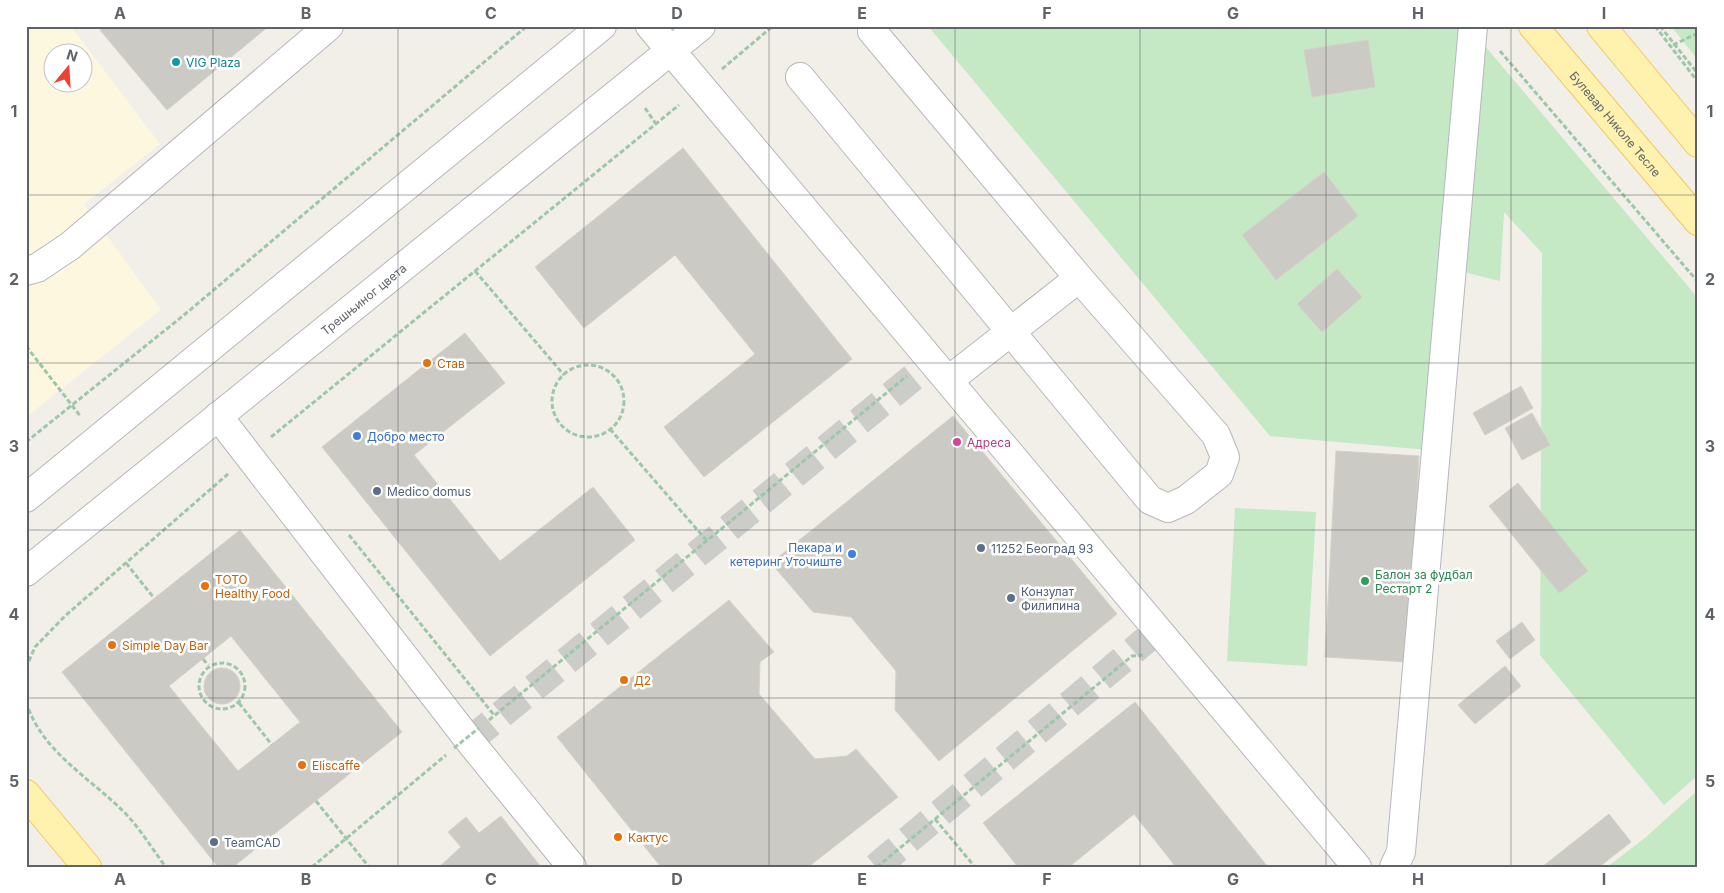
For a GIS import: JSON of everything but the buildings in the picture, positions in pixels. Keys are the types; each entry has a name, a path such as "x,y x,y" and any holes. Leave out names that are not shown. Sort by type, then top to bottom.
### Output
{"main road":[{"name":"Булевар Николе Тесле","path":"1533,26 1698,222"},
{"path":"1601,26 1698,143"},
{"path":"26,794 87,867"}],"street":[{"path":"26,271 37,268 70,246 330,26"},
{"path":"26,498 602,26"},
{"path":"650,26 1357,867"},
{"name":"Трешњиног цвета","path":"26,572 701,26"},
{"path":"1394,867 1401,852 1473,26"},
{"path":"800,77 1150,500 1168,508 1186,500 1219,474 1225,457 1216,435 1079,278 872,31"},
{"path":"949,380 1079,278"},
{"path":"218,416 471,743 572,867"}],"path":[{"path":"26,442 184,315 527,26"},
{"path":"26,668 36,647 65,616 250,456 773,26"},
{"path":"1655,26 1698,74"},
{"path":"1660,26 1698,82"},
{"path":"1672,45 1698,33"},
{"path":"1498,49 1698,282"},
{"path":"475,271 564,375"},
{"path":"26,346 71,406 99,438"},
{"path":"588,365 610,372 622,390 624,402 622,413 617,423 598,436 574,434 564,427 556,417 553,406 553,393 564,375 577,367 588,365"},
{"path":"312,867 494,715 907,377 908,370"},
{"path":"610,429 707,541"},
{"path":"345,530 494,715"},
{"path":"126,563 154,598"},
{"path":"877,867 1132,656 1146,655"},
{"path":"203,659 208,665"},
{"path":"225,662 240,671 246,688 239,703 220,710 202,701 198,682 208,665 225,662"},
{"path":"26,702 32,720 59,756 125,813 166,867"},
{"path":"239,703 272,745"},
{"path":"316,800 369,867"},
{"path":"935,819 975,867"}],"shaded area":[{"path":"26,26 71,26 83,42 42,42 42,92 92,92 92,54 160,144 84,204 161,310 26,417"}],"green space":[{"path":"928,26 1468,26 1698,298 1698,775 1664,805 1540,655 1542,253 1504,212 1500,281 1439,266 1428,450 1270,436"},
{"path":"1671,26 1698,26 1698,60"},
{"path":"1235,508 1316,512 1307,666 1227,661"},
{"path":"1698,790 1698,867 1607,867 1645,838"}],"tunnel":[{"path":"469,741 933,361"},
{"path":"876,867 1158,630"}],"place":[{"name":"VIG Plaza","path":"176,62"},
{"name":"Став","path":"427,363"},
{"name":"Добро место","path":"357,436"},
{"name":"Адреса","path":"957,442"},
{"name":"Medico domus","path":"377,491"},
{"name":"11252 Београд 93","path":"981,548"},
{"name":"Пекара и кетеринг Уточиште","path":"852,554"},
{"name":"Балон за фудбал Рестарт 2","path":"1365,581"},
{"name":"TOTO Healthy Food","path":"205,586"},
{"name":"Конзулат Филипина","path":"1011,598"},
{"name":"Simple Day Bar","path":"112,645"},
{"name":"Д2","path":"624,680"},
{"name":"Eliscaffe","path":"302,765"},
{"name":"Кактус","path":"618,837"},
{"name":"TeamCAD","path":"214,842"}]}
